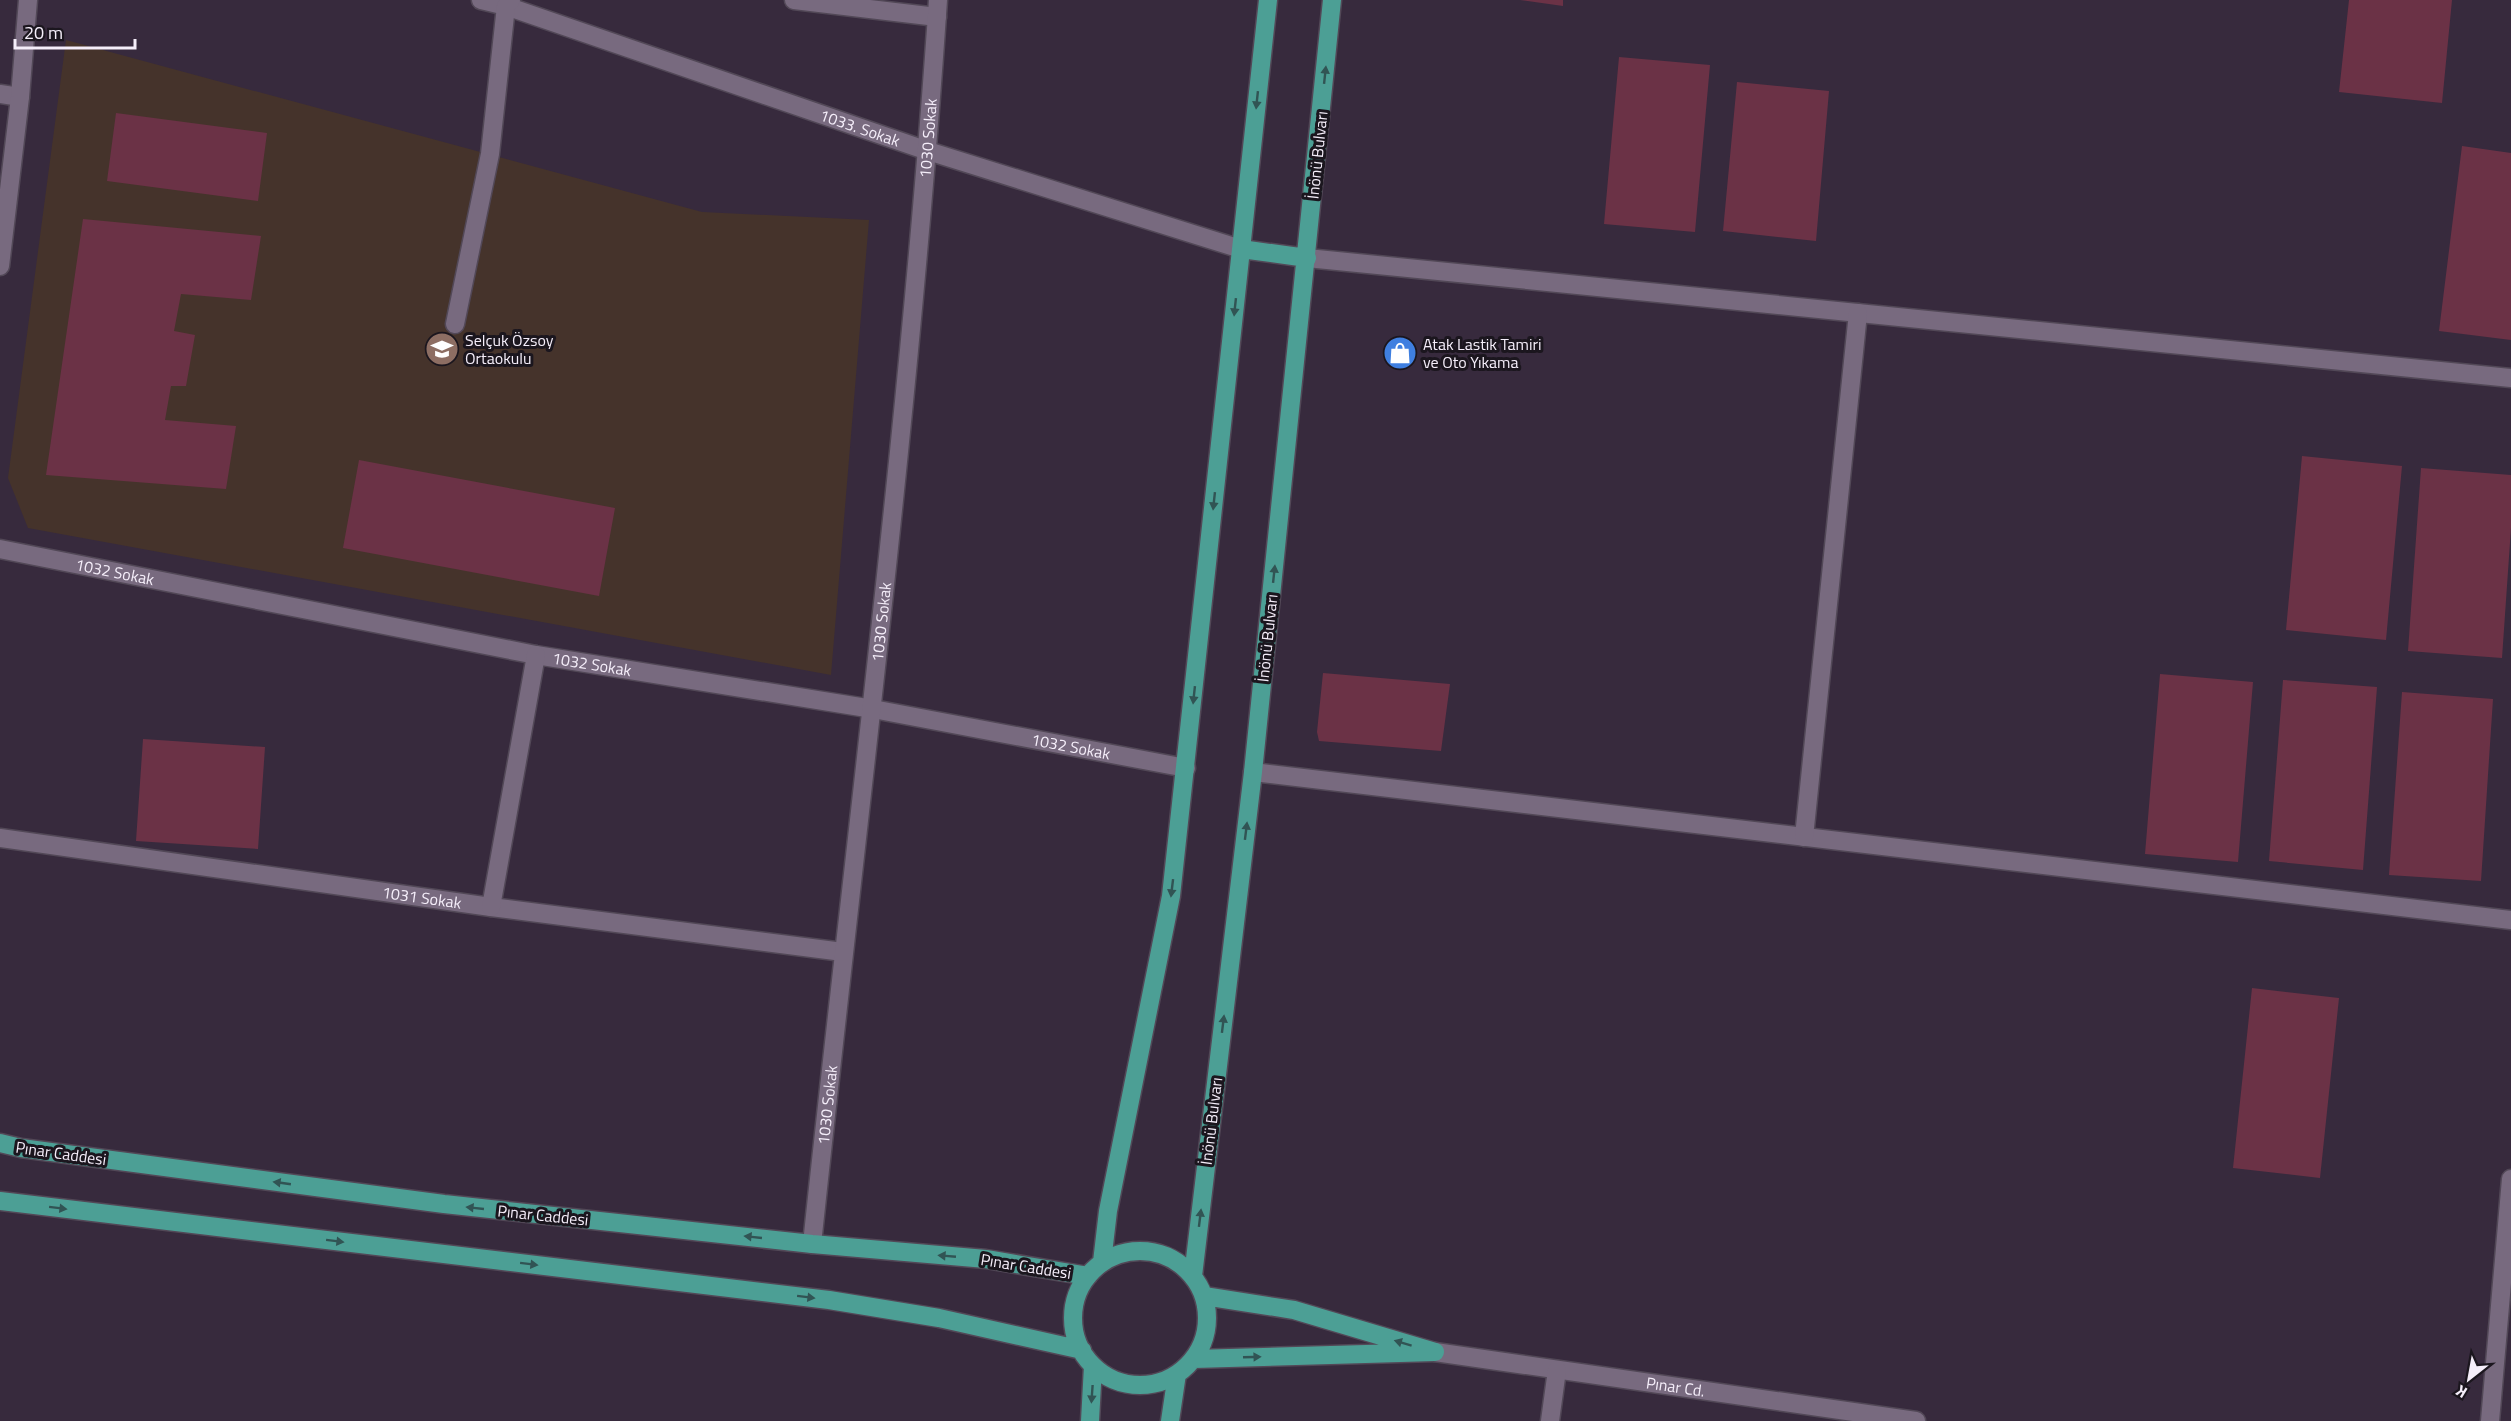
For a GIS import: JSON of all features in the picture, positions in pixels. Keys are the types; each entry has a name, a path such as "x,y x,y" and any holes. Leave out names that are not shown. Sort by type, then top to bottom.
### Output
{"main road":[{"path":"1102,1262 1108,1211 1172,896 1268,0"},
{"name":"İnönü Bulvarı","path":"1193,1276 1253,772 1332,0"},
{"path":"1241,249 1307,258"},
{"name":"Pınar Caddesi","path":"0,1143 33,1150 444,1204 812,1244 986,1259 1088,1276"},
{"path":"0,1201 829,1299 939,1318 1082,1350"},
{"path":"1140,1251 1160,1254 1178,1262 1193,1276 1204,1296 1208,1318 1204,1339 1194,1359 1178,1374 1157,1383 1134,1385 1112,1379 1093,1366 1082,1350 1074,1332 1073,1312 1078,1293 1088,1276 1102,1262 1120,1254 1140,1251"},
{"path":"1204,1296 1294,1310 1435,1352"},
{"path":"1194,1359 1435,1352"},
{"path":"1090,1421 1093,1366"},
{"path":"1170,1421 1178,1374"}],"street":[{"path":"0,266 20,97 28,0"},
{"name":"1033. Sokak","path":"481,0 509,3 928,151 1241,249"},
{"path":"794,0 938,8"},
{"path":"455,324 490,154 509,3"},
{"name":"1030 Sokak","path":"812,1244 843,952 873,709 928,151 938,8"},
{"path":"0,94 20,97"},
{"path":"1307,258 2511,378"},
{"path":"1804,837 1858,313"},
{"name":"1032 Sokak","path":"0,549 536,655 873,709 1186,768"},
{"path":"491,907 536,655"},
{"path":"1253,772 2511,920"},
{"name":"1031 Sokak","path":"0,838 491,907 843,952"},
{"path":"2490,1421 2511,1179"},
{"name":"Pınar Cd.","path":"1435,1352 1842,1416 1916,1421"},
{"path":"1550,1421 1557,1370"}],"shaded area":[{"name":"Selçuk Özsoy Ortaokulu","path":"66,40 702,212 869,220 831,675 28,528 8,478"}],"building":[{"path":"1520,0 1563,0 1563,6"},
{"path":"2349,0 2452,0 2442,103 2339,92"},
{"path":"1619,57 1710,65 1695,232 1604,224"},
{"path":"1737,82 1829,91 1816,241 1723,231"},
{"path":"116,113 267,133 258,201 107,181"},
{"path":"2462,146 2511,153 2511,340 2439,331"},
{"path":"83,219 261,236 251,300 181,294 174,331 195,335 186,386 171,386 165,420 236,426 226,489 46,475"},
{"path":"2302,456 2402,466 2386,640 2286,630"},
{"path":"359,460 615,508 599,596 343,548"},
{"path":"2421,468 2511,475 2511,528 2502,658 2408,651"},
{"path":"1323,673 1450,684 1441,751 1319,741 1317,732"},
{"path":"2160,674 2253,682 2238,862 2145,854"},
{"path":"2283,680 2377,687 2363,870 2269,861"},
{"path":"2402,692 2493,699 2481,881 2389,875"},
{"path":"143,739 265,747 258,849 136,841"},
{"path":"2252,988 2339,998 2320,1178 2233,1168"}],"place":[{"name":"Selçuk Özsoy Ortaokulu","path":"442,349"},
{"name":"Atak Lastik Tamiri ve Oto Yıkama","path":"1400,353"}]}
